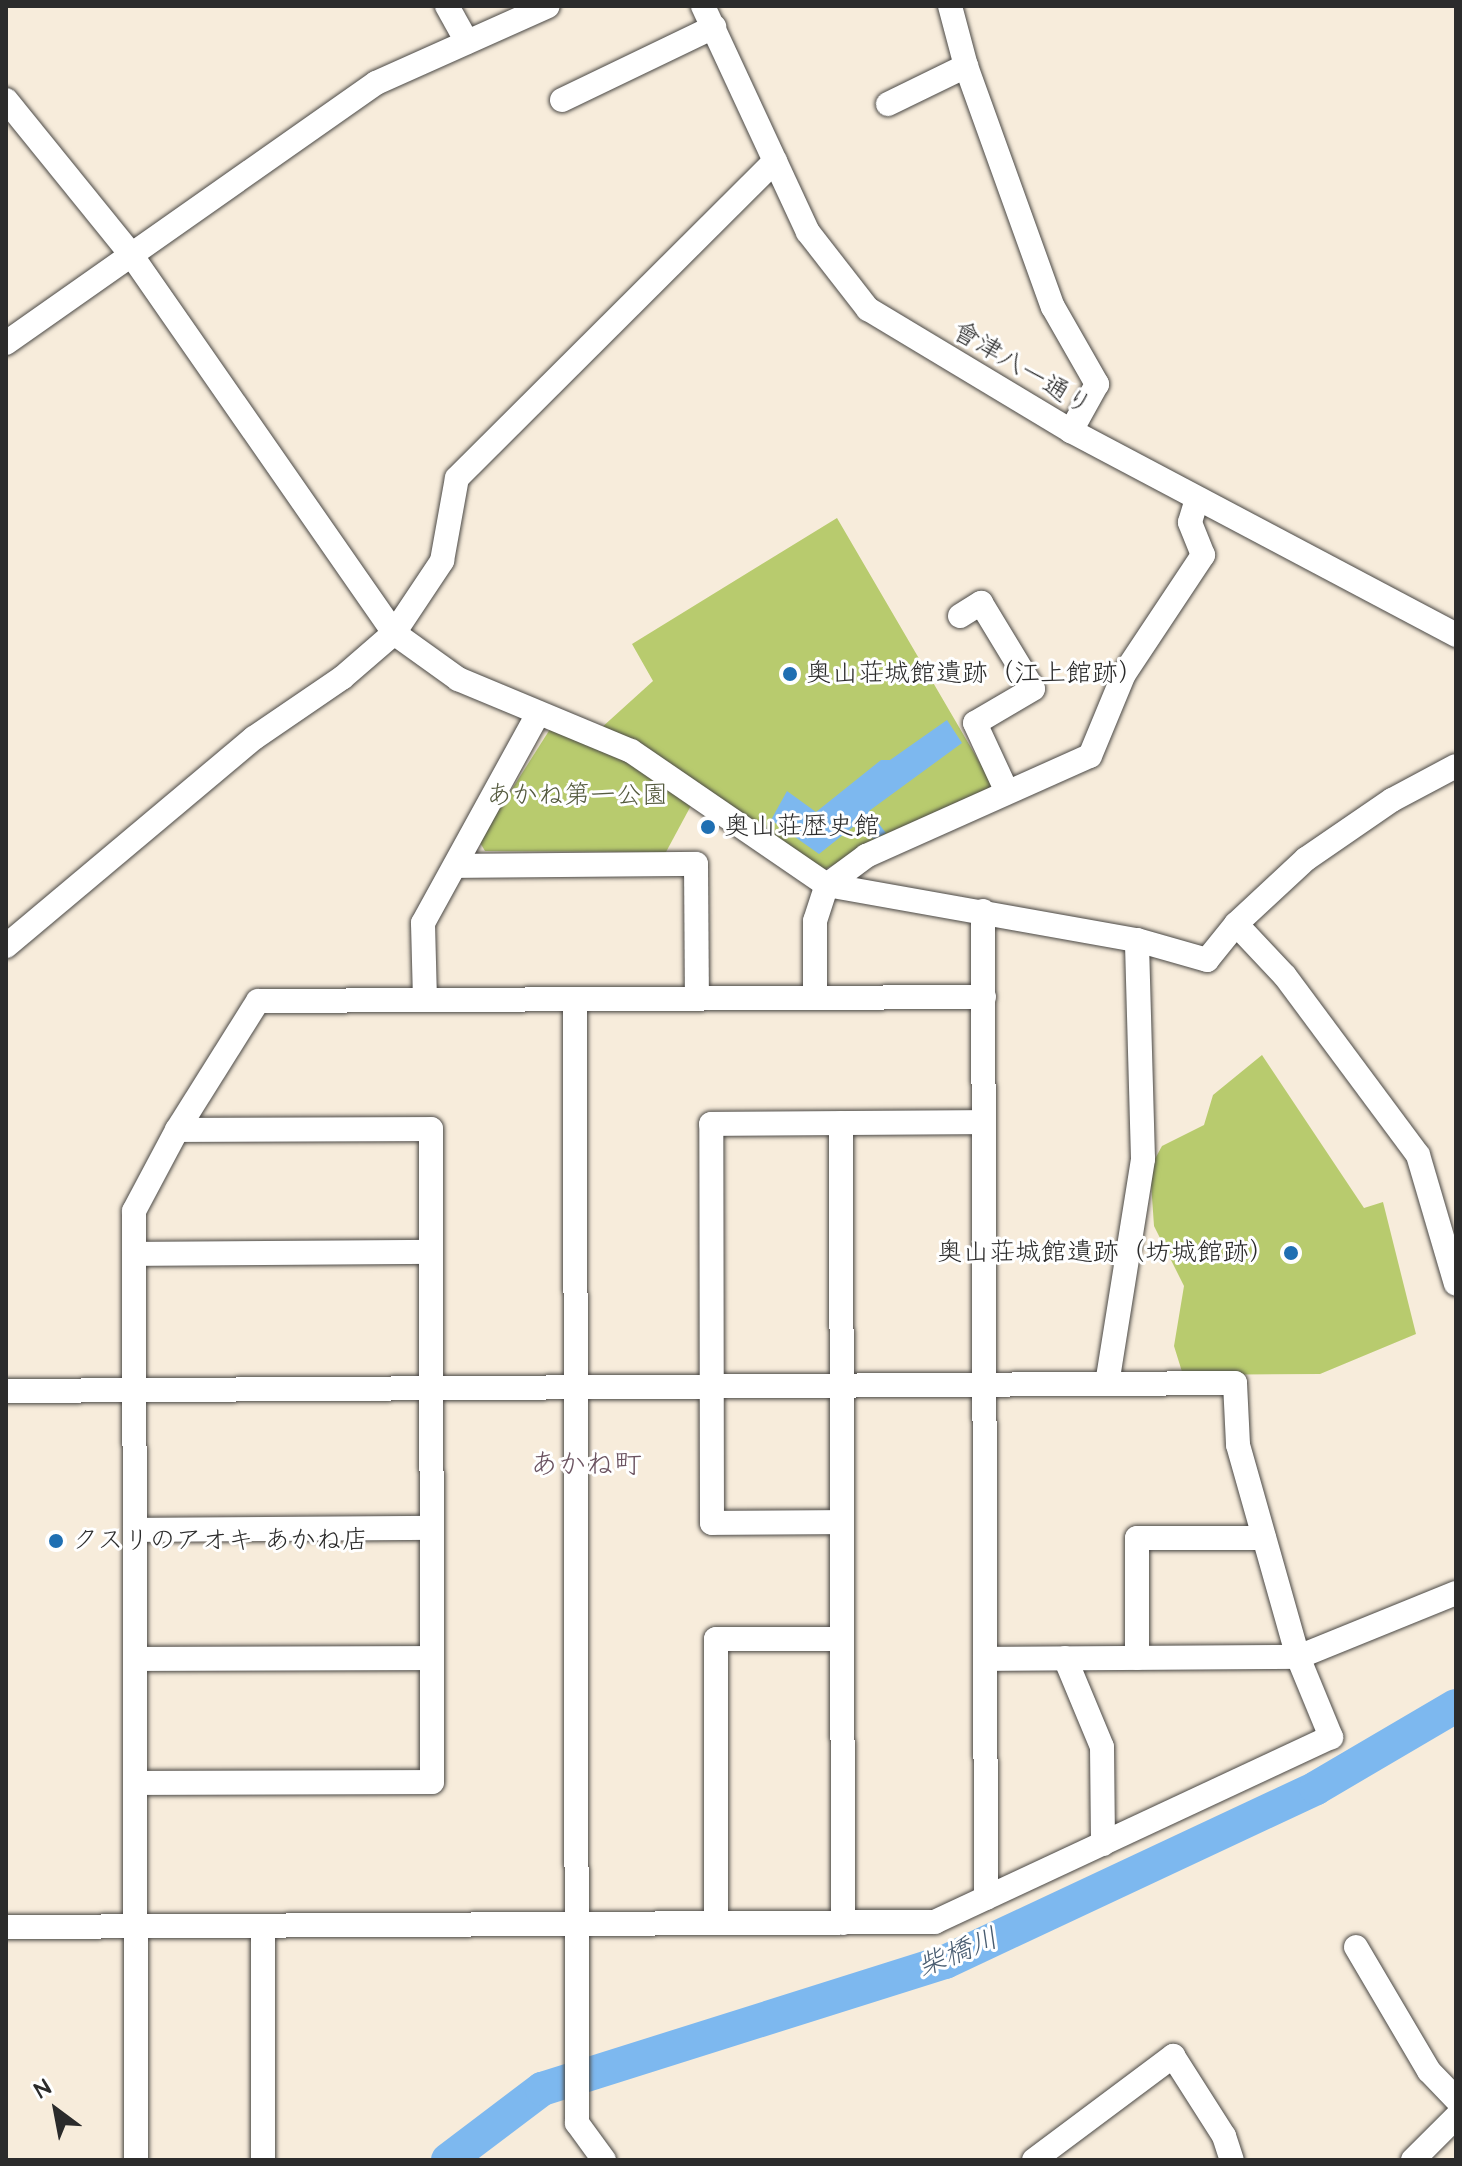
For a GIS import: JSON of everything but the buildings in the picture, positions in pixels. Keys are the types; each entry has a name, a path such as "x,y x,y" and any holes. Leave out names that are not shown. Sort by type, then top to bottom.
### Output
{"street":[{"path":"447,6 467,42"},
{"path":"6,343 376,83 548,6"},
{"path":"950,6 966,66 1053,307 1097,384 1071,431"},
{"path":"562,100 708,17"},
{"name":"會津八一通り","path":"708,17 808,232 868,309 1071,431 1456,635"},
{"path":"888,104 966,66"},
{"path":"6,100 130,253 394,633 458,679 631,751 827,885 1137,940 1207,960 1236,924 1306,859 1392,800 1456,766"},
{"path":"6,946 254,738 342,678 394,633 442,561 457,478 775,161"},
{"path":"815,998 815,921 827,885 866,856 1090,756 1124,674 1203,555 1190,522 1197,499"},
{"path":"960,616 981,603 1033,689 975,723 1007,792"},
{"path":"425,1000 423,923 538,714"},
{"path":"457,866 696,864 697,999"},
{"path":"983,911 986,1898"},
{"path":"1236,924 1285,976 1418,1155 1456,1284"},
{"path":"1107,1384 1143,1159 1137,940"},
{"path":"136,2160 134,1211 177,1130 258,1001 984,997"},
{"path":"575,999 577,2123 604,2160"},
{"path":"842,1522 712,1523 711,1124 984,1122"},
{"path":"841,1123 843,1923"},
{"path":"135,1783 432,1782 431,1129 177,1130"},
{"path":"134,1254 431,1252"},
{"path":"6,1391 1235,1383 1238,1445 1298,1657 1331,1737 935,1922 6,1927"},
{"path":"135,1530 431,1528"},
{"path":"1137,1658 1137,1538 1264,1538"},
{"path":"985,1659 1298,1657 1456,1593"},
{"path":"716,1923 716,1639 842,1639"},
{"path":"135,1659 432,1658"},
{"path":"1065,1658 1102,1747 1103,1844"},
{"path":"263,1926 263,2160"},
{"path":"1356,1947 1429,2071 1456,2099"},
{"path":"1034,2160 1173,2056 1224,2136 1232,2160"},
{"path":"1413,2160 1456,2117"}],"green space":[{"path":"837,518 994,787 821,871 600,729 653,681 632,644"},
{"name":"あかね第一公園","path":"552,726 635,760 694,800 666,852 485,851 479,841"},
{"path":"1262,1055 1364,1208 1383,1202 1416,1334 1320,1374 1183,1375 1174,1346 1184,1286 1154,1226 1150,1168 1162,1146 1204,1125 1213,1095"}],"water":[{"path":"947,720 962,743 869,811 886,833 874,839 858,823 819,854 771,820 787,791 816,812 881,760 890,760"}],"waterway":[{"name":"柴橋川","path":"448,2160 542,2089 945,1962 1316,1788 1456,1706"}],"place":[{"name":"奥山荘城館遺跡（江上館跡）","path":"790,674"},
{"name":"奥山荘歴史館","path":"708,827"},
{"name":"奥山荘城館遺跡（坊城館跡）","path":"1291,1253"},
{"name":"クスリのアオキ あかね店","path":"56,1541"}],"district":[{"name":"あかね町","path":"586,1465"}]}
